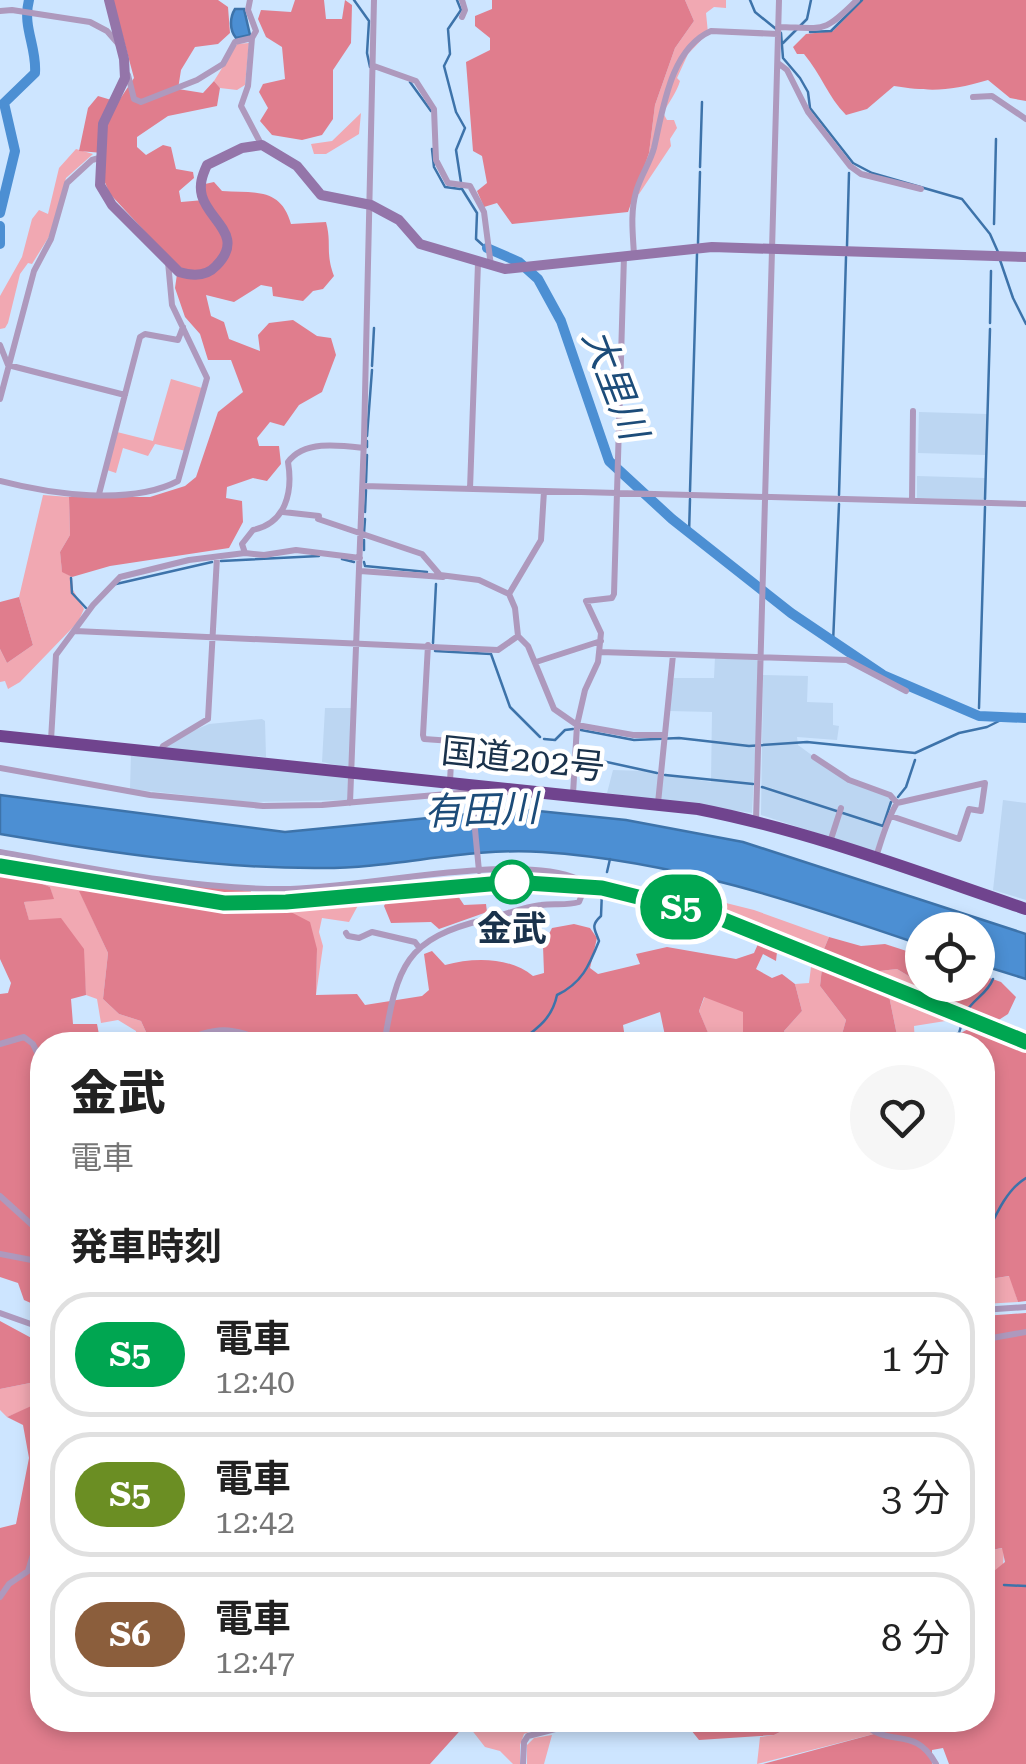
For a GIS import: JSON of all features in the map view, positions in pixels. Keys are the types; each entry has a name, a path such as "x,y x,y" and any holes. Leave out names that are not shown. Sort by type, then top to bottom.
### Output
{"highway":[{"name":"国道202号","path":"0,736 450,782 471,788 658,803 756,821 830,842 1026,909"}],"street":[{"path":"109,0 134,99 141,102 197,80 223,64 236,42 252,38"},
{"path":"250,0 248,10 256,31 241,106 262,145 297,166 321,195 371,204 399,220 420,244 491,266 527,268 700,248 1026,257"},
{"path":"350,803 363,486 374,0"},
{"path":"462,0 462,17"},
{"path":"756,821 779,0"},
{"path":"573,794 576,728 601,641 600,627 586,601 612,598 614,594 632,224 636,192 653,152 662,105 688,50 711,31 778,31 832,25 857,0"},
{"path":"0,11 100,26 122,48"},
{"path":"777,62 787,70 808,112 850,166 861,174 921,189"},
{"path":"125,70 122,88 103,124 98,174 103,192 179,272 208,272 217,265 227,246 227,236 201,194 206,165 242,148 262,145"},
{"path":"374,70 416,81 437,118 437,166 448,183 470,186 484,212 491,266"},
{"path":"973,97 992,96 1026,119"},
{"path":"0,399 34,271 51,239 67,183 99,158"},
{"path":"0,481 42,492 99,494 147,492 173,484 182,476 207,378 171,300 168,262"},
{"path":"470,489 478,263"},
{"path":"99,494 140,337 146,334 178,340 183,326"},
{"path":"0,344 8,364"},
{"path":"8,364 125,395"},
{"path":"912,501 913,411"},
{"path":"245,553 242,544 253,530 283,512 292,481 288,462 292,455 302,449 340,445 364,448"},
{"path":"363,486 1026,504"},
{"path":"509,594 541,540 544,492"},
{"path":"283,512 319,516 318,520 361,536 422,554 434,570 448,578"},
{"path":"51,742 56,655 120,577 190,560 245,553 264,555 296,550 360,558"},
{"path":"160,752 163,746 208,719 217,557"},
{"path":"360,571 479,580 509,594 518,636 536,662 551,705 576,728 664,739"},
{"path":"75,632 498,650 518,636"},
{"path":"536,662 601,641"},
{"path":"432,646 423,736 452,741 450,782"},
{"path":"600,652 847,660 906,691"},
{"path":"658,803 673,654"},
{"path":"814,757 849,780 890,795 897,803"},
{"path":"0,768 190,800 298,806 471,788 479,871"},
{"path":"891,816 959,839 969,809 981,810 984,783 897,803"},
{"path":"876,858 897,803"},
{"path":"830,842 840,811"},
{"path":"0,852 107,871 265,889 306,889 479,871 558,872 578,879 583,897 565,906 538,905 465,924 418,946 409,957 391,1002 386,1032"},
{"path":"346,933 359,938 376,932 418,946"},
{"path":"204,1032 222,1028 235,1032"},
{"path":"0,1044 16,1037 30,1042"},
{"path":"0,1196 30,1223"},
{"path":"0,1254 30,1260"},
{"path":"995,1309 1026,1307"},
{"path":"2,1311 30,1323"},
{"path":"995,1337 1026,1332"},
{"path":"0,1597 30,1565"},
{"path":"523,1764 524,1742 528,1736 544,1732"},
{"path":"872,1732 917,1741 936,1764"}],"shaded area":[{"path":"113,0 218,0 228,7 230,33 218,44 195,47 181,70 178,89 203,93 214,81 220,88 217,106 168,116 137,137 137,147 146,155 163,145 171,147 176,169 193,172 194,178 179,191 181,202 204,200 205,184 214,182 222,191 273,198 291,224 326,222 334,276 323,289 313,291 303,301 273,296 272,287 261,285 234,302 206,295 211,316 224,322 229,339 260,351 258,335 269,323 293,320 317,336 331,338 336,355 322,392 299,405 284,426 270,422 257,438 259,446 279,446 281,464 267,481 253,478 227,487 226,498 242,501 243,522 229,548 110,566 72,577 62,572 60,552 70,535 69,497 150,497 185,486 196,477 218,412 243,392 231,360 208,360 200,334 185,317 175,288 178,267 110,194 103,178 103,153 79,151 88,108 98,96 118,102 134,78"},
{"path":"295,0 324,0 326,19 342,19 345,0 352,5 351,43 333,70 333,119 322,135 302,140 272,135 260,121 268,108 259,92 263,84 285,79 282,47 266,37 258,19 261,10 291,12"},
{"path":"492,0 685,0 694,21 675,48 655,105 649,153 628,212 512,224 497,203 484,207 477,191 487,183 482,156 473,151 466,62 490,50 490,38 475,26 475,16 492,9"},
{"path":"685,0 726,0 726,8 714,7 706,13 708,33 688,54 677,78 679,85 663,113 667,120 674,120 677,128 670,139 671,146 639,194 632,194 649,153 655,105 675,48 694,21"},
{"path":"863,0 1026,0 1026,101 1010,98 988,80 941,89 894,86 867,109 846,115 804,54 797,54 793,47 806,34 833,31"},
{"path":"249,43 245,85 237,90 220,88 214,81 237,44"},
{"path":"361,113 359,134 326,154 314,154 311,144 332,141"},
{"path":"76,149 93,154 66,178 50,235 32,264 28,263 20,274 8,323 0,329 0,296 22,257 32,219 39,210 48,214 59,168"},
{"path":"171,379 202,388 186,451 155,444 148,456 123,448 116,473 107,470 117,432 153,441"},
{"path":"919,412 987,414 985,455 918,453"},
{"path":"917,476 985,478 984,500 917,498"},
{"path":"43,495 69,497 70,535 60,552 62,571 72,577 73,590 84,609 78,622 20,682 8,689 5,681 0,682 0,649 7,663 33,645 19,597"},
{"path":"19,597 33,645 7,663 0,649 0,602"},
{"path":"715,657 760,659 752,813 607,793 613,770 711,782 712,712 669,711 674,678 714,678"},
{"path":"763,675 808,676 807,702 833,703 833,725 839,726 837,740 797,737 798,745 847,781 889,796 875,852 761,815"},
{"path":"325,708 351,708 350,768 322,762"},
{"path":"262,719 266,757 164,749 164,743 209,724"},
{"path":"131,754 350,776 348,800 250,802 130,789"},
{"path":"1003,800 1026,803 1026,900 993,890"},
{"path":"0,856 188,884 187,893 0,863"},
{"path":"0,872 21,875 50,887 54,899 24,902 29,920 61,918 84,949 86,995 71,999 73,1024 97,1024 99,1032 30,1032 30,1303 24,1300 18,1283 0,1277 0,994 8,993 11,983 0,959"},
{"path":"21,875 95,888 80,892 108,953 103,999 119,1014 141,1021 146,1032 136,1032 118,1020 101,1023 97,999 86,995 78,942 62,929 29,921 24,902 53,898 50,887"},
{"path":"587,878 754,910 829,937 825,956 706,908 589,882"},
{"path":"188,884 251,891 251,899 187,893"},
{"path":"95,888 201,908 287,910 310,922 317,949 316,995 357,994 365,1005 422,996 429,990 424,954 432,951 445,965 491,960 514,965 533,976 544,973 543,946 552,928 574,924 590,928 597,938 590,968 598,974 640,964 636,954 667,947 736,959 754,953 758,944 777,952 776,961 763,954 756,969 772,978 782,974 795,984 802,1011 785,1032 743,1032 743,1012 704,997 699,1011 708,1032 664,1032 660,1012 623,1025 624,1032 146,1032 141,1021 119,1014 103,999 108,953 79,891"},
{"path":"454,890 464,905 486,904 487,912 439,929 431,922 391,923 384,906 388,898"},
{"path":"362,898 349,922 322,918 319,932 323,946 316,995 317,950 287,910 290,906"},
{"path":"829,937 861,946 885,944 905,950 905,974 897,969 871,972 825,956"},
{"path":"811,967 822,968 820,986 846,1020 843,1032 785,1032 802,1011 795,984 809,983"},
{"path":"822,968 888,991 896,1032 843,1032 846,1020 820,986"},
{"path":"897,969 905,974 905,988 875,977 871,972"},
{"path":"995,980 1001,982 1016,997 1008,1014 994,1023 940,1002 995,1002"},
{"path":"888,991 905,998 905,1002 916,1002 958,1019 914,1026 914,1032 896,1032"},
{"path":"705,996 744,1011 743,1032 707,1032 699,1011"},
{"path":"974,1026 988,1032 963,1032"},
{"path":"995,1035 1026,1048 1026,1301 1018,1302 1009,1276 995,1278"},
{"path":"1010,1276 1018,1302 995,1303 995,1278"},
{"path":"1026,1313 1026,1764 949,1764 943,1748 932,1750 932,1764 763,1764 881,1732 995,1732 995,1570 1005,1562 1002,1548 995,1549 995,1315"},
{"path":"0,1321 30,1337 30,1383 0,1389"},
{"path":"30,1383 30,1408 7,1417 0,1410 0,1389"},
{"path":"30,1407 30,1732 459,1732 430,1764 0,1764 0,1528 16,1524 29,1458 23,1425 7,1417"},
{"path":"1003,1548 1003,1563 995,1587 995,1549"},
{"path":"473,1732 530,1732 524,1734 520,1745 520,1764 513,1764 500,1751 485,1747"},
{"path":"693,1732 780,1732 774,1735 699,1740"},
{"path":"881,1732 757,1764 760,1737"},
{"path":"552,1735 544,1764 527,1764 527,1745 534,1738"}],"water":[{"path":"235,9 244,9 250,35 236,38 231,23"},
{"path":"0,795 285,832 519,809 626,820 743,842 958,912 905,912 905,939 735,886 592,857 514,851 378,865 242,866 0,834"},
{"path":"995,924 1026,934 1026,979 995,969"}],"waterway":[{"path":"0,213 15,151 4,103 35,73 27,19 29,0"},
{"path":"354,0 369,21 370,67"},
{"name":"大里川","path":"457,0 461,10 448,29 450,54 444,66 456,112 465,128 456,150 462,189 477,213 476,239 486,248"},
{"path":"750,0 755,12 781,33 783,58 808,92 810,108 853,163 872,173 962,199 990,234 998,252"},
{"path":"783,43 807,19 811,0"},
{"path":"810,32 831,31 862,0"},
{"path":"410,82 431,111"},
{"path":"700,167 702,102"},
{"path":"994,224 996,139"},
{"path":"432,149 434,167 445,187 460,189"},
{"path":"698,243 700,172"},
{"path":"847,246 849,173"},
{"path":"0,226 0,244"},
{"name":"大里川","path":"487,248 519,262 538,279 561,321 609,461 672,519 791,613 883,675 979,716 1026,718"},
{"path":"690,491 697,254"},
{"path":"839,495 846,257"},
{"path":"1000,260 1026,324"},
{"path":"990,323 991,271"},
{"path":"372,366 374,328"},
{"path":"985,499 990,329"},
{"path":"367,436 372,370"},
{"path":"367,441 367,447"},
{"path":"366,482 367,455"},
{"path":"365,512 366,490"},
{"path":"689,534 690,499"},
{"path":"833,643 839,504"},
{"path":"979,708 985,507"},
{"path":"364,533 365,519"},
{"path":"364,540 364,550"},
{"path":"221,561 319,556"},
{"path":"342,559 354,562"},
{"path":"116,584 212,562"},
{"path":"364,562 365,566 427,572"},
{"path":"71,578 72,593 86,608"},
{"path":"433,643 436,584"},
{"path":"435,651 491,654 510,707 540,737"},
{"path":"581,730 634,740 679,738 749,746 807,742 915,753 1003,719"},
{"path":"544,739 555,740 565,730 573,729"},
{"path":"584,757 657,773"},
{"path":"898,797 906,787 915,760"},
{"path":"665,775 753,784"},
{"path":"762,787 883,826 891,802"},
{"path":"607,872 610,859"},
{"path":"605,885 606,881"},
{"path":"532,1032 551,1011 557,995 573,985 588,966 599,941 594,925 601,916 602,891"},
{"path":"965,1014 973,1002"},
{"path":"959,1032 962,1023"},
{"path":"995,1217 1005,1199 1026,1178"},
{"path":"1004,1585 1026,1586"}],"railway":[{"path":"0,866 224,903 286,902 512,882 602,888 714,916 1026,1042"}],"train":[{"name":"S5","path":"0,866 224,903 266,904 512,882 602,888 714,916 1026,1042"}],"place":[{"name":"金武","path":"512,882"}],"water label":[{"name":"有田川","path":"481,810"}]}
